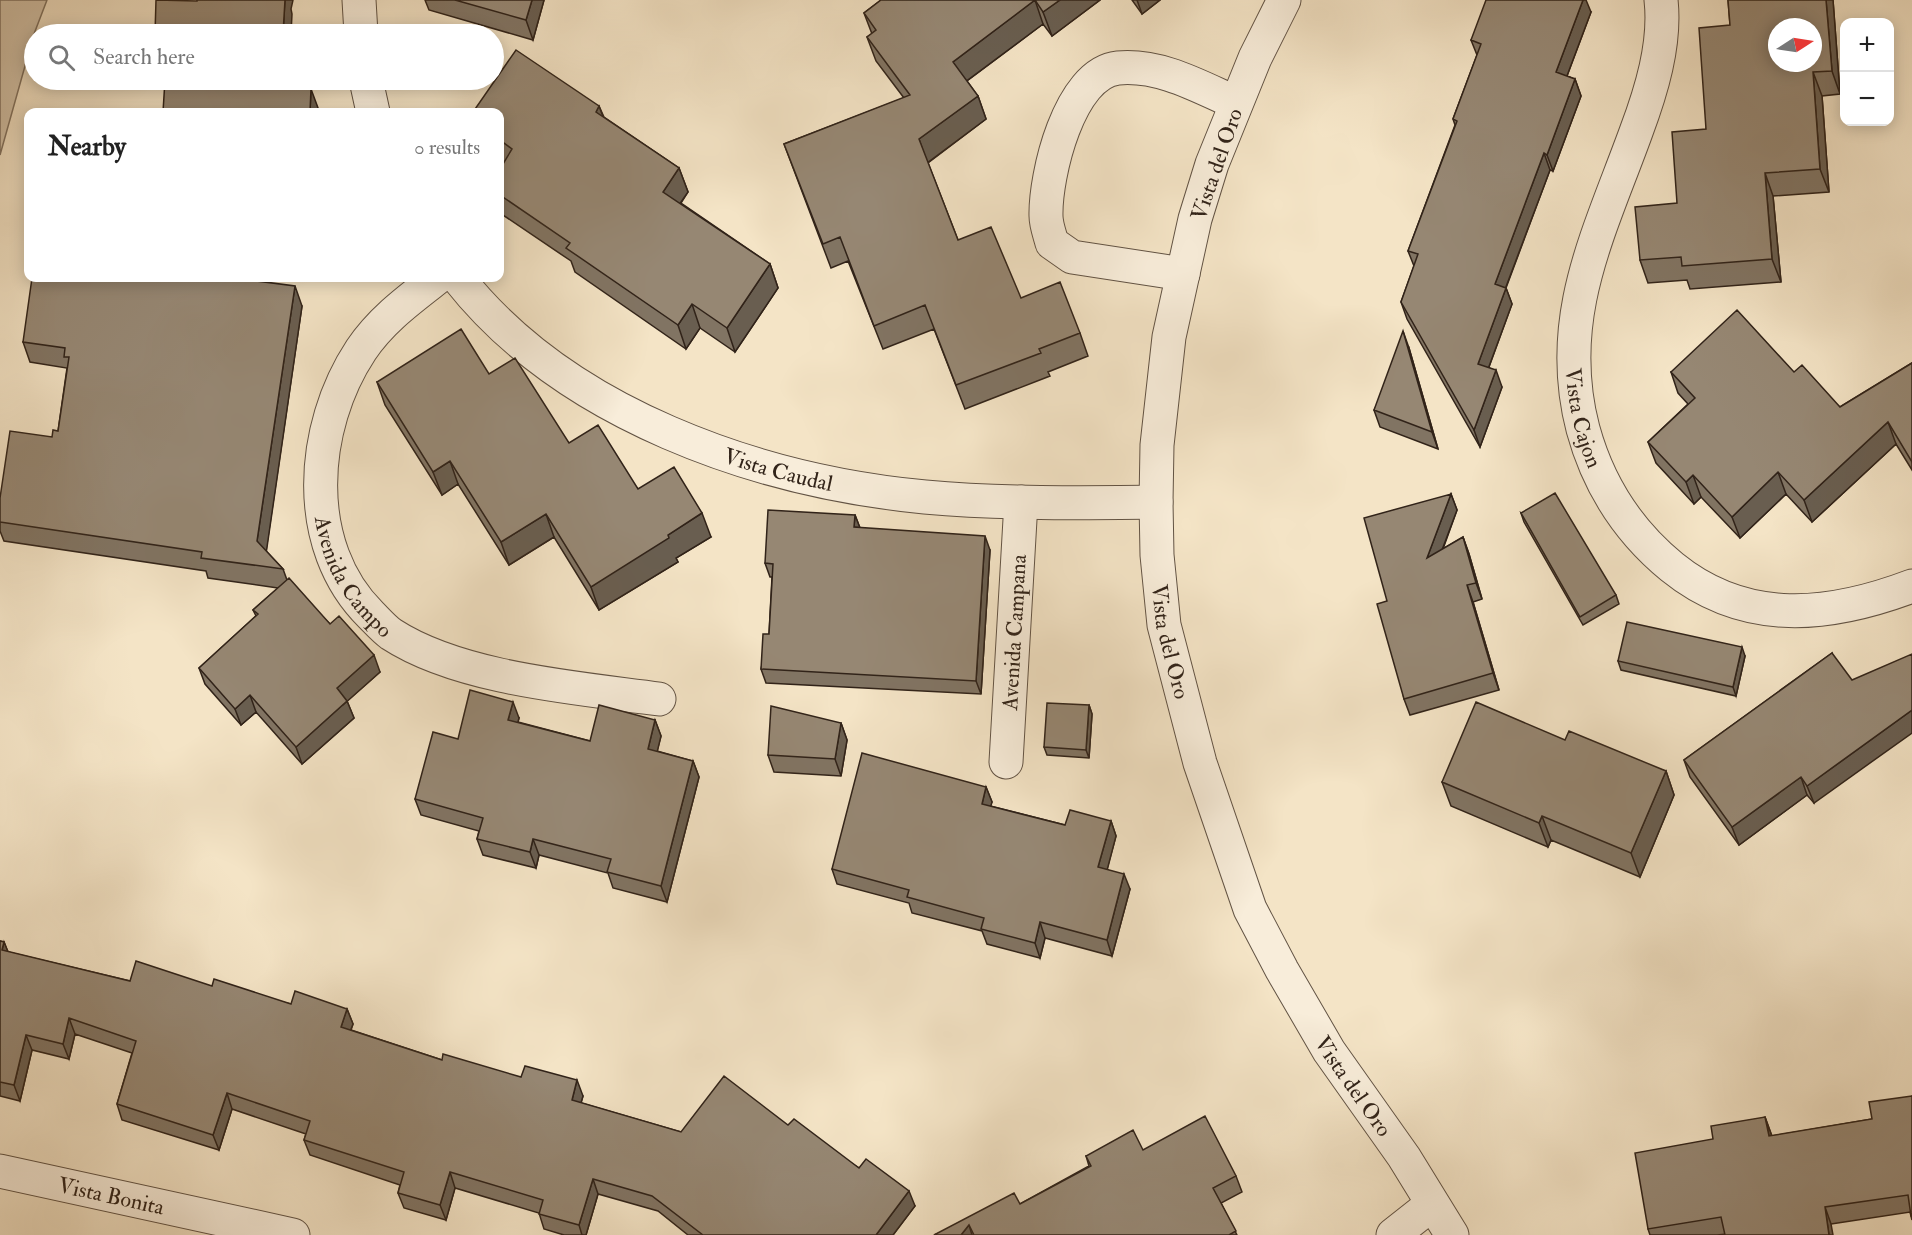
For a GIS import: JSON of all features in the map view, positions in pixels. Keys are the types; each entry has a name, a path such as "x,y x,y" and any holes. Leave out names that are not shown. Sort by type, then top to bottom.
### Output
{"street":[{"path":"359,0 360,24"},
{"name":"Vista del Oro","path":"1284,0 1255,58 1212,164 1195,219 1169,337 1157,445 1156,502 1157,555 1164,625 1200,763 1250,909 1329,1051 1404,1156 1431,1205 1452,1235"},
{"name":"Vista Cajon","path":"1661,0 1659,53 1648,100 1581,285 1573,354 1576,400 1591,457 1617,508 1649,548 1684,577 1724,597 1767,609 1812,612 1868,603 1912,586"},
{"path":"1183,274 1072,257 1052,243 1046,217 1059,136 1082,91 1099,75 1117,68 1163,72 1236,103"},
{"path":"368,90 372,108"},
{"name":"Avenida Campo","path":"431,282 394,312 361,350 333,406 320,467 324,530 339,572 358,602 389,633 429,654 523,680 659,699"},
{"name":"Vista Caudal","path":"462,282 515,337 583,388 658,429 731,456 827,482 924,497 1021,502 1156,502"},
{"name":"Avenida Campana","path":"1006,762 1021,502"},
{"name":"Vista Bonita","path":"0,1171 293,1235"},
{"path":"1393,1235 1431,1205"}],"shaded area":[{"path":"0,0 47,0 38,24 24,24 24,70 0,155"}],"building":[{"path":"156,0 285,0 284,24 155,24"},
{"path":"455,0 532,0 526,20"},
{"path":"881,0 1035,0 953,62 978,96 919,139 958,240 991,227 1021,298 1060,282 1080,333 1039,349 1041,353 956,385 925,305 874,326 840,237 823,244 784,144 910,95 867,37 876,30 864,13"},
{"path":"1035,0 1060,0 1043,12"},
{"path":"1486,0 1583,0 1556,72 1575,79 1547,155 1544,153 1495,284 1506,288 1478,364 1496,370 1474,430 1401,302 1418,254 1408,251 1457,121 1453,119 1481,44 1471,40"},
{"path":"1728,0 1826,0 1832,71 1822,72 1822,18 1768,18 1768,72 1813,72 1820,169 1765,173 1772,259 1682,266 1681,257 1640,260 1635,207 1677,203 1672,132 1706,129 1699,28 1730,25"},
{"path":"516,50 599,106 596,112 679,168 663,192 770,264 727,328 692,304 678,325 566,248 570,243 504,198 504,162 512,149 504,143 504,108 476,108 488,90 504,90 504,67"},
{"path":"164,90 311,90 310,108 163,108"},
{"path":"31,282 264,282 295,286 257,541 283,569 201,558 202,552 0,522 0,498 10,431 52,437 53,430 58,431 69,357 64,357 65,348 23,342"},
{"path":"1737,310 1794,372 1802,365 1840,407 1912,363 1912,462 1888,422 1804,500 1778,472 1732,517 1693,475 1686,482 1648,442 1695,398 1671,372"},
{"path":"461,329 489,374 515,358 569,443 598,425 638,489 674,467 702,513 668,535 669,538 591,587 546,514 501,542 450,461 433,472 377,382"},
{"path":"1403,331 1432,432 1374,410"},
{"path":"1555,493 1616,595 1580,617 1521,513"},
{"path":"1451,494 1427,558 1463,537 1476,583 1467,585 1493,673 1404,699 1377,604 1387,601 1364,518"},
{"path":"768,510 855,515 854,527 985,536 976,681 761,669 763,634 769,634 773,564 765,563"},
{"path":"289,578 330,624 339,616 374,655 337,688 347,701 296,747 250,695 235,709 199,668 258,614 253,610"},
{"path":"1627,622 1742,647 1733,687 1618,661"},
{"path":"1832,653 1852,680 1912,654 1912,710 1807,786 1801,777 1732,827 1684,760"},
{"path":"470,690 513,702 508,720 590,741 599,705 655,720 648,749 693,761 661,886 607,872 611,859 533,839 530,852 477,839 483,818 415,799 433,732 458,739"},
{"path":"1476,702 1565,740 1569,731 1666,771 1631,853 1542,816 1539,823 1442,782"},
{"path":"1047,703 1089,705 1086,750 1044,747"},
{"path":"771,706 841,723 835,759 768,755"},
{"path":"862,753 986,787 982,804 1065,825 1070,810 1111,821 1098,867 1124,874 1107,940 1040,922 1035,943 981,929 984,918 907,897 909,890 832,869"},
{"path":"0,941 4,942 2,950 130,981 136,961 212,986 214,979 291,1004 295,991 347,1009 341,1027 442,1060 443,1054 521,1077 525,1066 577,1080 572,1100 681,1132 724,1076 788,1125 794,1119 859,1168 866,1159 909,1191 876,1235 703,1235 652,1196 593,1179 579,1225 539,1214 543,1200 450,1172 440,1205 398,1193 404,1172 304,1140 310,1121 227,1093 213,1135 117,1104 136,1041 69,1018 63,1044 26,1035 14,1085 0,1082"},
{"path":"1912,1096 1912,1216 1908,1195 1825,1207 1829,1235 1725,1235 1721,1217 1648,1229 1635,1153 1713,1139 1711,1126 1765,1117 1769,1136 1872,1119 1869,1102"},
{"path":"1205,1116 1236,1176 1213,1188 1236,1231 1229,1235 974,1235 969,1225 961,1235 934,1235 1014,1193 1020,1204 1091,1166 1086,1156 1133,1130 1143,1150"}]}
